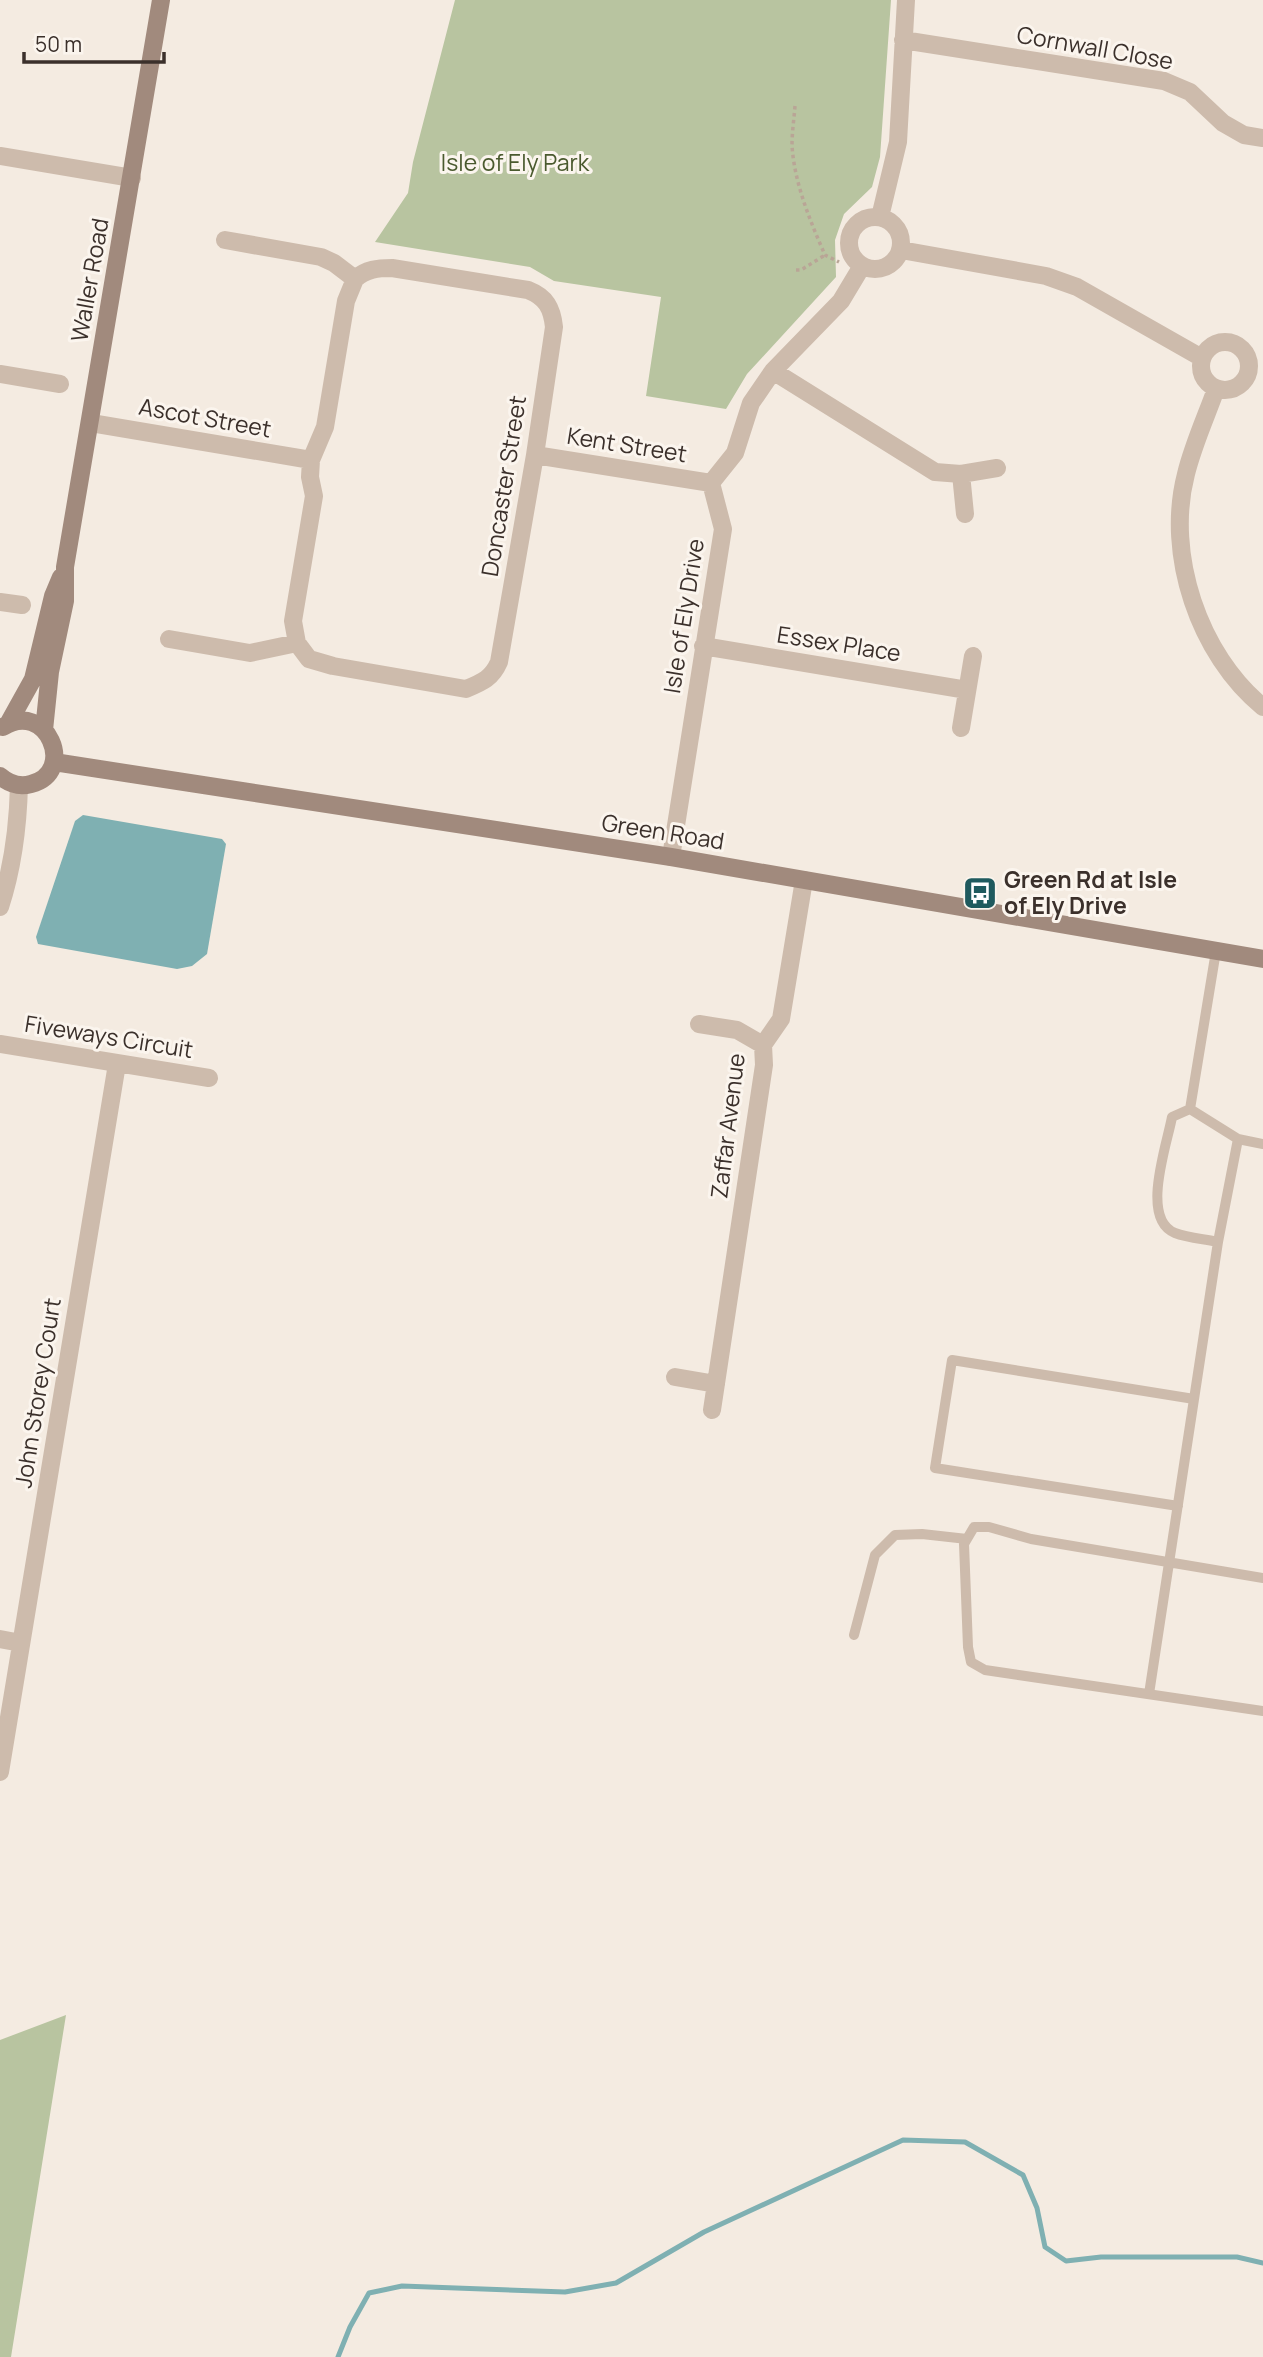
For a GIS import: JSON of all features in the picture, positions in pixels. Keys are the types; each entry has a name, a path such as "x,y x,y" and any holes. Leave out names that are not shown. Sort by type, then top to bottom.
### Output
{"street":[{"name":"Waller Road","path":"44,730 50,672 65,601 65,567 161,0"},
{"path":"880,217 898,142 906,0"},
{"name":"Cornwall Close","path":"903,40 1164,81 1190,92 1223,123 1244,135 1263,138"},
{"path":"0,156 132,178"},
{"path":"880,217 890,221 898,229 902,240 901,250 895,261 874,270 862,266 851,254 850,235 861,220 880,217"},
{"path":"169,639 250,653 297,643 293,621 314,496 310,477 311,460 326,428 346,301 355,279 321,257 225,240"},
{"path":"901,250 1046,276 1077,287 1202,358"},
{"path":"711,483 735,453 751,403 773,371 841,301 862,266"},
{"name":"Doncaster Street","path":"297,643 309,659 333,667 466,689 493,675 499,662 535,455 554,327 553,315 540,295 528,290 392,268 377,268 355,279"},
{"path":"1224,341 1233,343 1241,347 1256,372 1236,388 1216,389 1203,376 1202,358 1214,344 1224,341"},
{"path":"773,371 935,471 961,474 997,468"},
{"path":"0,374 60,384"},
{"path":"1216,389 1185,475 1180,517 1183,558 1192,600 1209,640 1229,671 1263,707"},
{"name":"Ascot Street","path":"91,423 311,460"},
{"name":"Kent Street","path":"535,455 711,483"},
{"path":"961,474 965,514"},
{"name":"Isle of Ely Drive","path":"671,857 723,529 711,483"},
{"name":"Waller Road","path":"4,727 33,679 53,596 65,567"},
{"path":"0,602 22,605"},
{"name":"Essex Place","path":"703,646 967,690"},
{"path":"961,728 973,656"},
{"path":"0,776 10,783 28,785 44,777 54,762 54,745 44,730 27,721 4,727"},
{"name":"Green Road","path":"54,762 671,857 1263,959"},
{"path":"0,907 8,883 18,830 19,785"},
{"name":"Zaffar Avenue","path":"712,1410 764,1065 763,1045 781,1019 804,880"},
{"path":"699,1024 737,1030 763,1045"},
{"name":"Fiveways Circuit","path":"0,1044 209,1078"},
{"name":"John Storey Court","path":"0,1772 117,1064"},
{"path":"675,1377 716,1384"},
{"path":"0,1639 21,1643"}],"lane":[{"path":"1190,1109 1216,951"},
{"path":"1190,1109 1238,1139 1263,1144"},
{"path":"1190,1109 1172,1117 1155,1200 1163,1225 1175,1233 1218,1242"},
{"path":"1149,1694 1218,1242 1238,1139"},
{"path":"1178,1506 935,1468 952,1360 1194,1399"},
{"path":"1263,1578 1031,1539 989,1527 974,1527 964,1544 968,1647 971,1662 985,1670 1263,1711"},
{"path":"854,1635 875,1555 895,1535 922,1534 967,1539"}],"path":[{"path":"795,106 792,143 795,168 825,255 839,262"},
{"path":"796,270 801,270 825,255"}],"green space":[{"name":"Isle of Ely Park","path":"455,0 891,0 880,157 872,187 844,214 835,240 836,277 747,374 726,409 646,396 661,297 554,281 530,267 375,242 408,193 413,162"},
{"path":"66,2015 11,2357 0,2357 0,2040"}],"water":[{"path":"83,815 222,839 226,844 207,954 192,966 177,969 38,944 36,937 75,821"}],"waterway":[{"path":"338,2357 350,2327 369,2293 402,2286 565,2292 616,2283 704,2232 903,2140 965,2142 1023,2175 1037,2208 1045,2247 1066,2261 1101,2257 1237,2257 1263,2263"}],"place":[{"name":"Green Rd at Isle of Ely Drive","path":"980,893"}]}
